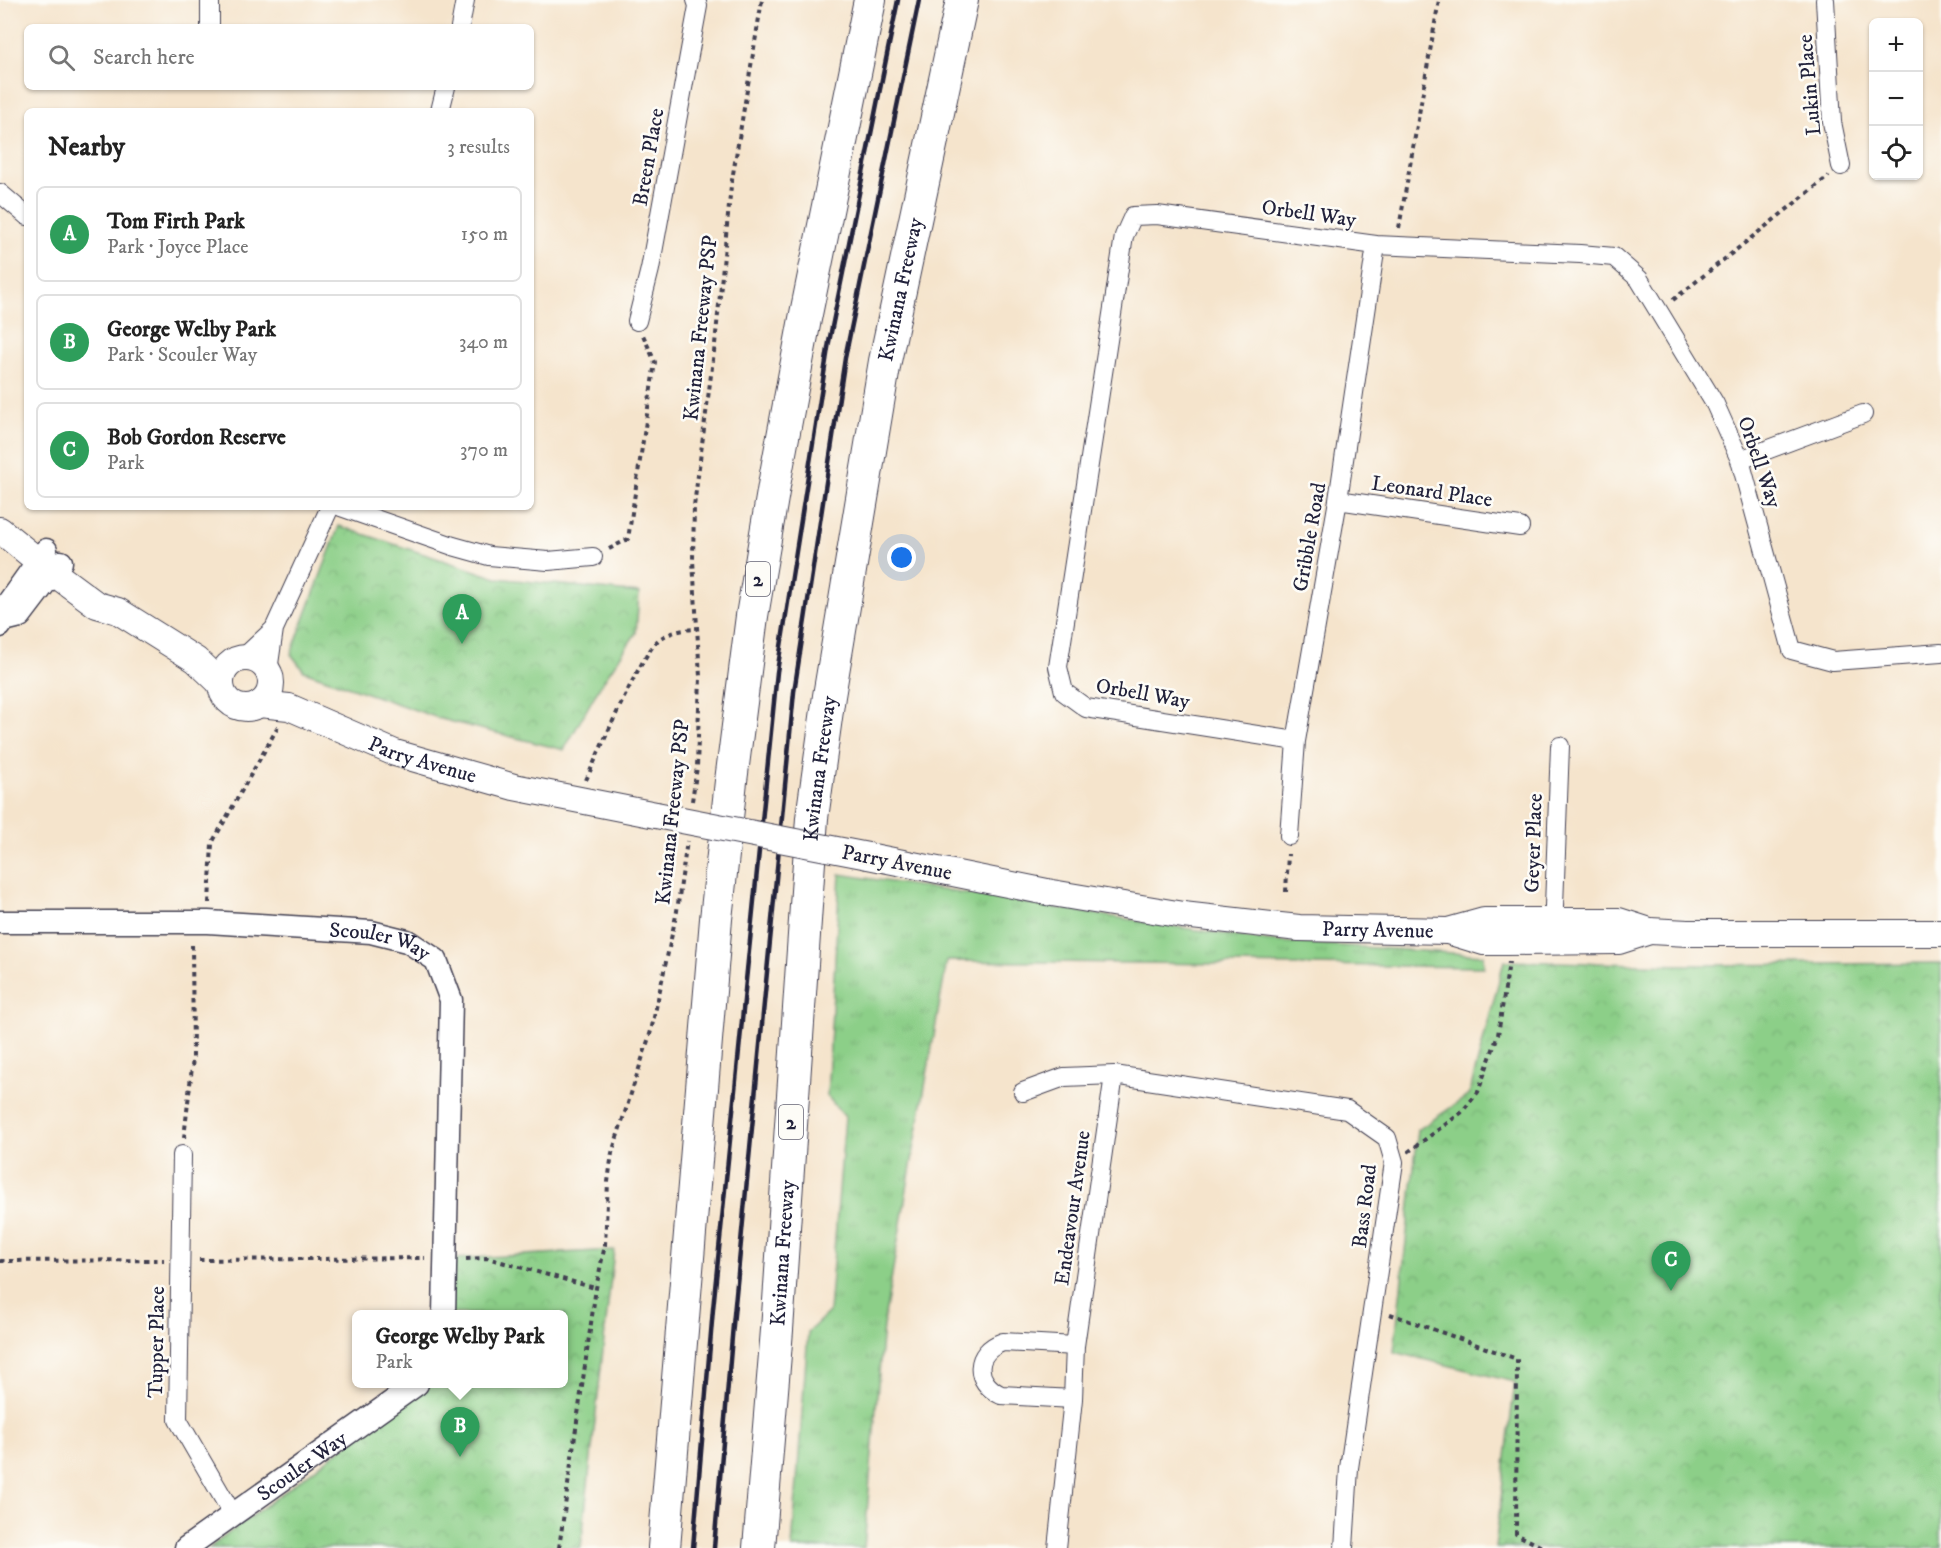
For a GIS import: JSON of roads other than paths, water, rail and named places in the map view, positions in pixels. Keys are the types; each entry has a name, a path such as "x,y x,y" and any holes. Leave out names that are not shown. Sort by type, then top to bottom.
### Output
{"highway":[{"name":"2","path":"664,1548 716,919 752,616 805,319 870,0"},
{"name":"Kwinana Freeway","path":"759,1548 778,1318 812,818 829,696 885,361 962,0"}],"main road":[{"path":"0,514 7,517 50,562 97,605 118,611 196,660 232,668 257,660 289,707"},
{"path":"0,530 50,562"},
{"name":"Parry Avenue","path":"232,668 227,699 234,705 250,707 258,704 289,707 395,753 514,787 1052,893 1183,915 1299,928 1448,931 1484,942 1504,942 1619,921 1650,931 1699,933 1941,933"},
{"path":"258,704 268,694 269,675"},
{"name":"Parry Avenue","path":"1448,931 1484,921 1553,932"}],"street":[{"path":"210,0 210,24"},
{"path":"461,24 465,0"},
{"name":"Breen Place","path":"637,321 651,269 698,6 696,0"},
{"name":"Lukin Place","path":"1825,0 1832,123 1841,166"},
{"path":"441,108 445,90"},
{"path":"0,193 24,213"},
{"name":"Orbell Way","path":"1296,741 1086,708 1064,692 1058,667 1124,236 1133,216 1157,215 1376,245 1614,257 1639,279 1715,404 1740,460 1792,650 1833,661 1941,653"},
{"name":"Gribble Road","path":"1289,836 1296,741 1338,500 1376,245"},
{"path":"1740,460 1863,414"},
{"name":"Leonard Place","path":"1338,500 1520,526"},
{"path":"269,675 274,628 329,510"},
{"path":"350,510 489,556 548,561 593,557"},
{"path":"2,623 20,616 50,562"},
{"path":"232,668 274,628"},
{"name":"Geyer Place","path":"1553,932 1560,746"},
{"name":"Scouler Way","path":"0,922 208,922 371,932 407,941 436,960 452,1000 444,1310"},
{"name":"Bass Road","path":"1023,1092 1064,1077 1114,1075 1347,1110 1387,1138 1394,1162 1349,1468 1344,1548"},
{"name":"Endeavour Avenue","path":"1057,1548 1073,1399 1075,1346 1114,1075"},
{"name":"Tupper Place","path":"182,1155 178,1420 233,1515"},
{"path":"1073,1399 1001,1395 992,1391 986,1384 981,1376 980,1367 987,1351 1003,1342 1075,1346"},
{"name":"Scouler Way","path":"186,1548 410,1388"}],"railway":[{"path":"693,1548 713,1309 777,672 829,342 898,0"},
{"path":"714,1548 733,1325 794,692 845,358 919,0"}],"place":[{"name":"Tom Firth Park","path":"462,644"},
{"name":"Bob Gordon Reserve","path":"1671,1291"},
{"name":"George Welby Park","path":"460,1457"}]}
